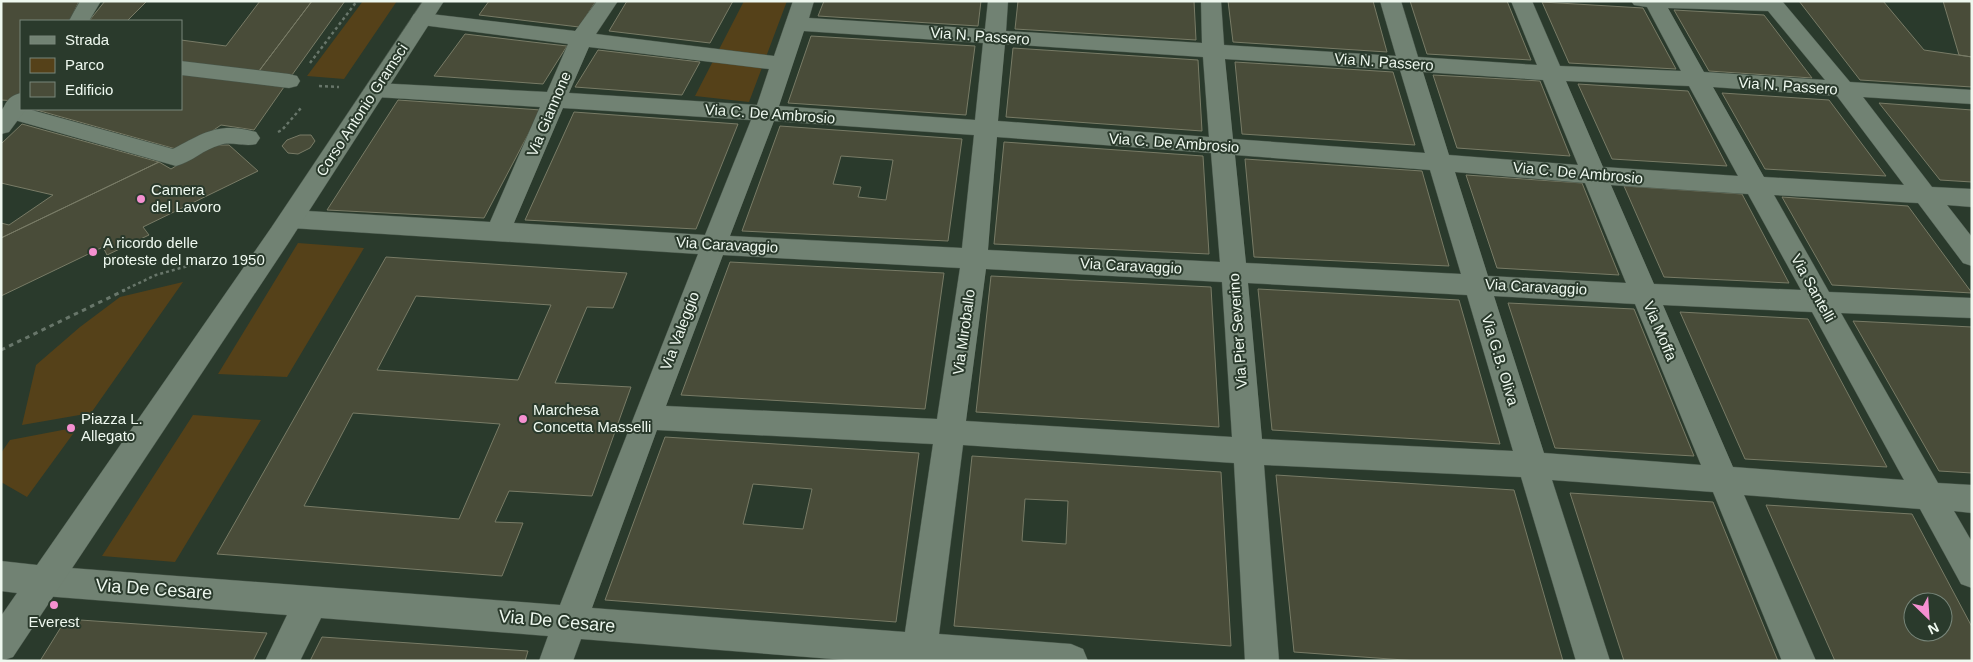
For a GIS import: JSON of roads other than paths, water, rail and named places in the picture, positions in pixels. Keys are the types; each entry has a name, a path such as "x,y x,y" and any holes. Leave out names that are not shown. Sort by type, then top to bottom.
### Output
{"street":[{"path":"80,20 90,1"},
{"name":"Via Giannone","path":"498,232 581,39 608,1"},
{"name":"Via Miroballo","path":"919,655 974,258 998,1"},
{"name":"Via Pier Severino","path":"1211,1 1221,146 1234,272 1262,661"},
{"name":"Via G.B. Oliva","path":"1390,1 1593,661"},
{"name":"Via Moffa","path":"1521,1 1799,661"},
{"path":"1647,2 1772,3 1845,90 1972,256"},
{"name":"Via Santelli","path":"1647,2 1697,79 1972,573"},
{"path":"428,10 581,39 782,64"},
{"name":"Corso Antonio Gramsci","path":"285,227 428,10"},
{"name":"Via N. Passero","path":"800,13 996,37 1551,73 1697,79 1972,98"},
{"name":"Via Valeggio","path":"556,661 713,244 765,114 800,13"},
{"path":"182,68 288,82"},
{"name":"Via C. De Ambrosio","path":"376,90 555,99 1439,161 1594,175 1972,198"},
{"path":"11,109 176,158 217,136 248,138"},
{"path":"1,645 285,227"},
{"name":"Via Caravaggio","path":"285,227 498,232 1644,294 1972,308"},
{"path":"647,417 950,432 1247,452 1533,465 1722,478 1929,497 1972,499"},
{"path":"1,576 44,581"},
{"name":"Via De Cesare","path":"44,581 572,622 919,655 1071,661"},
{"path":"282,661 312,601"}],"place":[{"name":"Camera del Lavoro","path":"141,199"},
{"name":"A ricordo delle proteste del marzo 1950","path":"93,252"},
{"name":"Marchesa Concetta Masselli","path":"523,419"},
{"name":"Piazza L. Allegato","path":"71,428"},
{"name":"Everest","path":"54,605"}]}
